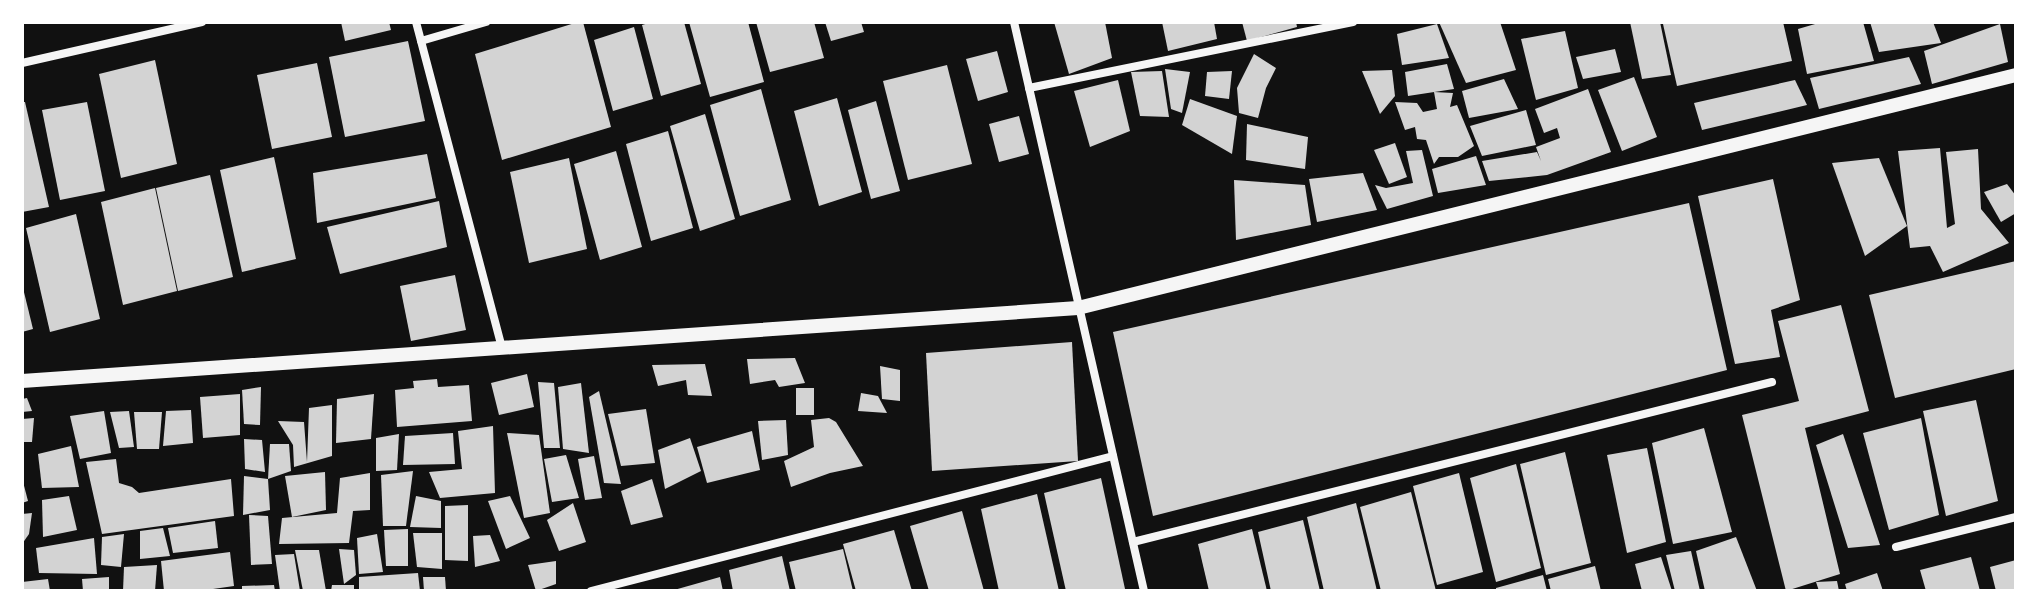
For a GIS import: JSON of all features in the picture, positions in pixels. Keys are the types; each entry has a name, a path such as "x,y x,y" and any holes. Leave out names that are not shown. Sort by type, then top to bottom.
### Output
{"street":[{"path":"22,63 202,22"},
{"path":"416,22 502,348"},
{"path":"421,41 486,22"},
{"path":"1014,22 1144,591"},
{"path":"1029,88 1353,22"},
{"path":"22,381 1078,308 2016,75"},
{"path":"1133,542 1772,382"},
{"path":"591,591 1113,456"},
{"path":"1896,547 2016,517"}],"building":[{"path":"341,22 389,22 391,30 345,41"},
{"path":"583,22 611,127 502,160 475,54"},
{"path":"684,22 701,84 661,96 642,25"},
{"path":"689,22 748,22 764,82 710,97"},
{"path":"756,22 814,22 824,58 770,72"},
{"path":"825,22 861,22 864,32 831,41"},
{"path":"1054,22 1105,22 1112,58 1069,74"},
{"path":"1162,22 1214,22 1217,39 1168,51"},
{"path":"1242,22 1296,22 1297,27 1247,41"},
{"path":"1439,22 1500,22 1516,70 1466,83"},
{"path":"1630,22 1660,22 1671,75 1642,79"},
{"path":"1783,22 1792,61 1677,86 1663,24"},
{"path":"1822,22 1863,22 1874,61 1807,74 1798,29"},
{"path":"1870,22 1933,22 1941,43 1879,52"},
{"path":"1437,24 1449,58 1402,65 1397,34"},
{"path":"2000,24 2008,62 1932,84 1924,51"},
{"path":"634,27 653,99 613,111 594,40"},
{"path":"1565,31 1578,88 1536,100 1521,39"},
{"path":"408,41 425,121 345,137 329,57"},
{"path":"1615,49 1621,72 1583,79 1576,57"},
{"path":"997,51 1008,92 978,101 966,59"},
{"path":"1254,54 1276,68 1266,88 1258,118 1239,113 1237,88"},
{"path":"1909,57 1921,84 1819,109 1810,78"},
{"path":"155,60 177,164 121,178 99,74"},
{"path":"317,63 332,137 272,149 257,75"},
{"path":"1447,64 1454,89 1408,96 1405,72"},
{"path":"947,65 972,164 908,180 883,81"},
{"path":"1165,69 1190,72 1182,113 1171,109"},
{"path":"1392,70 1395,96 1380,114 1362,71"},
{"path":"1162,71 1169,117 1140,116 1131,72"},
{"path":"1232,71 1229,99 1205,96 1207,72"},
{"path":"1634,77 1657,137 1622,151 1598,90"},
{"path":"1504,79 1518,109 1469,118 1462,91"},
{"path":"1118,80 1130,131 1090,147 1074,91"},
{"path":"1795,80 1807,105 1702,130 1694,103"},
{"path":"761,89 791,200 740,216 710,105"},
{"path":"1588,89 1611,152 1547,175 1489,181 1482,161 1537,152 1541,161 1536,147 1560,138 1557,128 1544,133 1535,109"},
{"path":"1434,92 1453,93 1450,107 1457,105 1474,146 1458,157 1439,157 1434,164 1426,140 1417,139 1415,127 1405,130 1395,102 1417,103 1423,112 1437,109"},
{"path":"837,98 862,192 819,206 794,111"},
{"path":"1190,99 1237,116 1232,154 1182,125"},
{"path":"876,101 900,191 871,199 848,110"},
{"path":"22,102 25,102 49,207 22,212"},
{"path":"87,102 105,191 60,200 42,110"},
{"path":"1526,110 1536,145 1482,156 1470,126"},
{"path":"705,114 735,219 700,231 670,126"},
{"path":"1019,116 1029,154 999,162 989,124"},
{"path":"1247,124 1308,137 1305,169 1246,160"},
{"path":"668,131 693,228 651,241 626,144"},
{"path":"1395,143 1407,177 1389,184 1374,150"},
{"path":"1940,148 1947,228 1955,224 1946,152 1978,149 1981,209 2009,243 1943,272 1930,246 1910,248 1898,151"},
{"path":"1422,150 1433,196 1387,209 1375,185 1386,188 1413,183 1406,151"},
{"path":"616,151 642,247 600,260 574,164"},
{"path":"427,154 436,198 317,223 313,173"},
{"path":"1476,156 1486,185 1438,193 1432,169"},
{"path":"274,157 296,259 242,272 220,170"},
{"path":"569,158 587,249 529,263 510,172"},
{"path":"1879,158 1907,226 1865,256 1832,163"},
{"path":"1363,173 1377,210 1317,222 1309,179"},
{"path":"210,175 233,277 178,291 156,188"},
{"path":"1773,179 1800,300 1771,310 1780,357 1735,364 1698,196"},
{"path":"1234,180 1305,185 1311,225 1236,240"},
{"path":"2007,184 2016,196 2016,213 2001,222 1984,192"},
{"path":"155,188 177,291 123,305 101,202"},
{"path":"439,201 447,247 340,274 327,227"},
{"path":"1689,203 1727,370 1153,516 1113,332"},
{"path":"76,214 100,319 50,332 26,228"},
{"path":"2016,261 2016,369 1895,398 1869,295"},
{"path":"455,275 466,330 411,341 400,286"},
{"path":"22,284 33,329 22,332"},
{"path":"1841,305 1869,411 1805,428 1840,574 1786,591 1742,415 1799,401 1778,321"},
{"path":"1072,342 1078,461 932,471 926,353"},
{"path":"795,358 805,383 779,387 775,380 750,384 747,359"},
{"path":"705,364 712,396 688,395 686,380 658,386 652,365"},
{"path":"880,366 900,370 900,401 882,399"},
{"path":"527,374 534,407 499,415 491,383"},
{"path":"437,379 438,387 469,385 472,421 397,427 395,390 414,388 413,381"},
{"path":"538,382 554,383 560,448 544,448"},
{"path":"581,383 589,453 563,449 558,387"},
{"path":"261,387 260,425 244,424 242,390"},
{"path":"796,388 814,388 814,415 796,415"},
{"path":"599,391 621,484 604,483 589,397"},
{"path":"861,393 878,396 887,413 858,411"},
{"path":"240,394 240,435 203,438 200,397"},
{"path":"374,394 371,439 336,443 337,399"},
{"path":"27,398 32,411 22,412 22,399"},
{"path":"1976,400 1998,501 1946,516 1923,411"},
{"path":"332,405 332,456 294,467 293,445 278,421 304,422 307,462 309,408"},
{"path":"646,409 655,463 621,466 608,414"},
{"path":"191,410 193,443 163,446 166,411"},
{"path":"104,411 111,453 80,459 70,416"},
{"path":"129,411 134,447 119,448 110,412"},
{"path":"134,412 162,412 159,449 137,449"},
{"path":"34,418 32,442 22,442 22,419"},
{"path":"829,418 836,422 863,466 830,473 791,487 784,461 814,447 811,420"},
{"path":"1921,418 1939,515 1889,530 1863,433"},
{"path":"786,420 788,455 762,460 758,421"},
{"path":"493,426 495,493 440,498 429,472 462,469 458,431"},
{"path":"1704,428 1732,532 1673,544 1652,443"},
{"path":"752,431 760,470 707,483 697,447"},
{"path":"453,433 455,464 403,465 405,436"},
{"path":"507,433 539,435 550,513 524,518"},
{"path":"399,434 397,470 376,471 376,438"},
{"path":"1843,434 1880,545 1848,548 1816,445"},
{"path":"690,438 701,471 665,489 658,450"},
{"path":"244,439 262,440 265,472 245,469"},
{"path":"270,444 289,444 291,471 268,479"},
{"path":"71,446 79,487 42,488 38,454"},
{"path":"1647,448 1666,542 1627,553 1607,455"},
{"path":"1565,452 1591,563 1546,575 1520,464"},
{"path":"566,455 579,498 552,502 544,459"},
{"path":"594,456 602,498 585,500 578,459"},
{"path":"116,459 119,483 139,493 231,479 234,516 102,534 86,462"},
{"path":"1516,464 1541,568 1496,582 1470,478"},
{"path":"413,471 406,526 383,526 381,475"},
{"path":"325,472 326,510 292,517 285,476"},
{"path":"370,473 370,510 353,511 349,543 279,544 282,518 337,513 340,478"},
{"path":"1459,473 1483,572 1437,585 1413,486"},
{"path":"244,476 268,479 270,510 243,515"},
{"path":"22,478 28,501 22,503"},
{"path":"1101,478 1125,589 1066,591 1044,493"},
{"path":"652,479 663,517 631,525 621,491"},
{"path":"1411,492 1436,591 1381,591 1360,507"},
{"path":"1037,494 1059,591 999,591 981,509"},
{"path":"69,496 77,530 43,537 42,500"},
{"path":"416,496 441,501 441,528 410,527"},
{"path":"510,496 530,538 506,549 488,501"},
{"path":"573,503 586,542 559,551 547,520"},
{"path":"1356,503 1377,591 1324,591 1307,517"},
{"path":"468,505 468,561 445,560 445,506"},
{"path":"962,511 984,591 929,591 910,526"},
{"path":"32,513 29,534 22,544 22,514"},
{"path":"249,515 268,516 272,564 251,565"},
{"path":"1303,520 1320,591 1271,591 1258,532"},
{"path":"215,521 218,548 173,553 168,528"},
{"path":"163,528 170,556 140,559 140,531"},
{"path":"408,529 408,566 386,566 384,530"},
{"path":"1252,529 1267,591 1209,591 1198,544"},
{"path":"894,530 912,591 856,591 843,544"},
{"path":"413,533 442,533 442,569 417,567"},
{"path":"124,534 121,567 101,565 102,537"},
{"path":"377,534 383,572 359,574 357,538"},
{"path":"490,535 500,561 475,567 473,536"},
{"path":"1736,537 1757,591 1705,591 1696,551"},
{"path":"94,538 97,574 39,573 36,548"},
{"path":"339,549 354,550 356,575 344,584"},
{"path":"843,549 853,591 796,591 789,562"},
{"path":"295,550 319,550 326,591 303,591"},
{"path":"1691,551 1700,591 1675,591 1666,555"},
{"path":"230,552 234,586 199,591 164,591 161,561"},
{"path":"294,554 300,591 280,591 275,555"},
{"path":"782,556 790,591 733,591 729,570"},
{"path":"1661,557 1672,591 1642,591 1635,564"},
{"path":"1971,557 1980,591 1926,591 1920,570"},
{"path":"2016,560 2016,591 1996,591 1990,567"},
{"path":"556,561 556,584 536,591 528,565"},
{"path":"157,565 155,591 123,591 124,567"},
{"path":"1595,566 1601,591 1551,591 1548,579"},
{"path":"418,573 420,591 359,591 359,577"},
{"path":"1877,573 1883,591 1847,591 1845,584"},
{"path":"1543,575 1547,591 1496,591 1496,588"},
{"path":"109,577 109,591 83,591 82,579"},
{"path":"423,577 445,577 446,591 424,591"},
{"path":"720,577 723,591 674,591 674,590"},
{"path":"48,579 50,591 22,591 22,582"},
{"path":"1837,581 1839,591 1819,591 1816,582"},
{"path":"274,585 275,591 242,591 242,586"},
{"path":"332,585 354,585 354,591 331,591"}]}
